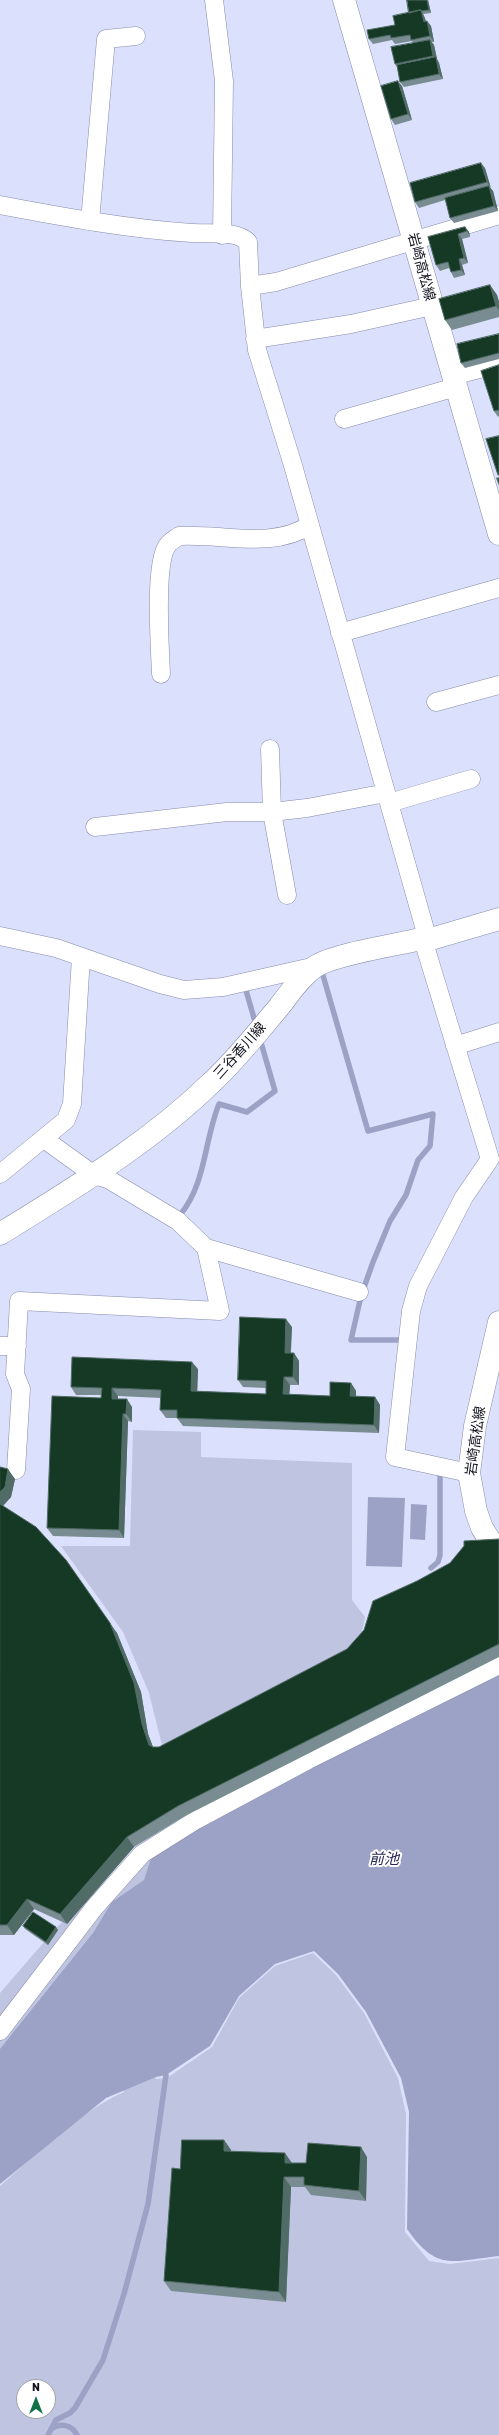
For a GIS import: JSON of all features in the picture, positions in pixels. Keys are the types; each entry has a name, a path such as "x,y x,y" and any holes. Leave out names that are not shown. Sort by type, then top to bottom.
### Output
{"main road":[{"name":"岩崎高松線","path":"344,0 405,184 414,241 499,534"},
{"name":"三谷香川線","path":"0,1234 94,1175 157,1132 211,1083 246,1048 302,979 316,966 333,960 425,939 499,919"},
{"name":"岩崎高松線","path":"499,1322 475,1426 469,1473 475,1505 482,1528 499,1555"}],"street":[{"path":"214,0 224,81 222,235"},
{"path":"90,221 106,39 136,36"},
{"path":"0,205 90,221 171,232 244,237 248,242 255,339 310,525 426,933 424,943 490,1159 464,1197 418,1286 411,1311 395,1457 469,1473"},
{"path":"250,286 276,282 499,215"},
{"path":"255,339 352,324 432,306"},
{"path":"344,419 454,382 499,364"},
{"path":"161,674 159,594 162,563 167,546 179,536 268,539 297,534 310,525"},
{"path":"340,634 499,588"},
{"path":"436,702 499,685"},
{"path":"270,749 272,812 287,896"},
{"path":"95,827 227,812 272,812 387,798 471,779"},
{"path":"0,936 28,940 160,984 184,990 223,986 316,966"},
{"path":"0,1174 66,1120 72,1104 81,957"},
{"path":"455,1046 499,1032"},
{"path":"44,1139 94,1175 108,1179 178,1221 206,1248 360,1292"},
{"path":"16,1470 21,1389 15,1374 8,1346 19,1301 220,1311 206,1248"},
{"path":"0,2031 94,1908 142,1854 196,1820 301,1764 499,1665"}],"shaded area":[{"path":"133,1430 201,1432 201,1457 352,1463 352,1600 365,1617 361,1636 337,1660 163,1749 149,1693 123,1632 61,1546 130,1546"},
{"path":"293,1786 112,1950 156,2079 167,2078 212,2047 239,1998 275,1966 313,1953 336,1975 364,2013 398,2078 406,2114 405,2232 429,2261 450,2264 499,2258 499,2435 0,2435 0,2186 59,2134 92,2110 124,2092 108,2054 0,2061 0,1993 57,1927 138,1850"}],"water":[{"path":"368,1497 405,1498 402,1567 366,1566"},
{"path":"411,1504 427,1505 425,1540 410,1539"},
{"name":"前池","path":"499,1672 499,2256 457,2261 437,2258 427,2252 407,2229 409,2112 401,2078 366,2012 338,1974 314,1951 275,1964 239,1996 210,2046 166,2075 156,2077 106,2098 0,2184 0,2049 93,1933 112,1902 144,1880 154,1849"}],"building":[{"path":"407,0 427,0 429,10 409,13"},
{"path":"421,10 424,22 427,21 430,36 411,40 410,35 391,38 390,35 369,39 367,30 395,25 393,16"},
{"path":"430,40 433,56 395,64 391,47"},
{"path":"436,57 439,74 400,82 397,65"},
{"path":"398,81 408,114 391,119 381,86"},
{"path":"481,163 487,182 415,202 410,183"},
{"path":"489,186 494,206 450,218 445,198"},
{"path":"465,227 467,231 458,234 464,258 459,259 461,270 451,272 448,262 436,265 428,237"},
{"path":"490,285 496,306 445,320 439,299"},
{"path":"499,334 499,353 461,363 457,344"},
{"path":"499,365 499,410 494,411 481,371"},
{"path":"499,436 499,475 498,475 486,439"},
{"path":"240,1317 286,1319 285,1353 294,1353 293,1377 284,1377 283,1394 330,1396 330,1382 351,1383 350,1396 375,1397 374,1425 177,1418 177,1410 160,1410 161,1390 112,1388 112,1399 127,1399 126,1414 123,1414 119,1530 47,1528 52,1396 101,1398 102,1388 71,1387 72,1357 192,1362 191,1391 266,1394 266,1381 238,1380"},
{"path":"0,1467 8,1469 5,1487 0,1492"},
{"path":"0,1504 36,1527 66,1560 110,1623 134,1683 142,1724 149,1745 153,1747 159,1747 347,1649 364,1630 373,1601 417,1581 450,1563 464,1546 464,1541 499,1539 499,1644 178,1806 127,1837 60,1914 27,1899 7,1925 0,1925"},
{"path":"33,1912 56,1927 46,1942 23,1926"},
{"path":"182,2140 224,2140 224,2151 285,2153 285,2163 306,2163 308,2143 361,2147 359,2191 304,2185 304,2177 284,2177 279,2292 164,2281 172,2168 180,2169"}],"waterway":[{"path":"318,972 322,972 368,1131 433,1114 430,1146 418,1160 406,1195 390,1221 373,1262 361,1296 351,1340 403,1340"},
{"path":"248,987 245,987 256,1025"},
{"path":"180,1215 189,1203 200,1176 214,1118 219,1104 247,1112 275,1091 260,1039"},
{"path":"431,1568 438,1562 440,1555 440,1473 435,1472"},
{"path":"48,2435 56,2420 70,2413 75,2408 103,2360 124,2294 148,2204 166,2075"},
{"path":"51,2429 62,2425 69,2427 77,2435"}]}
